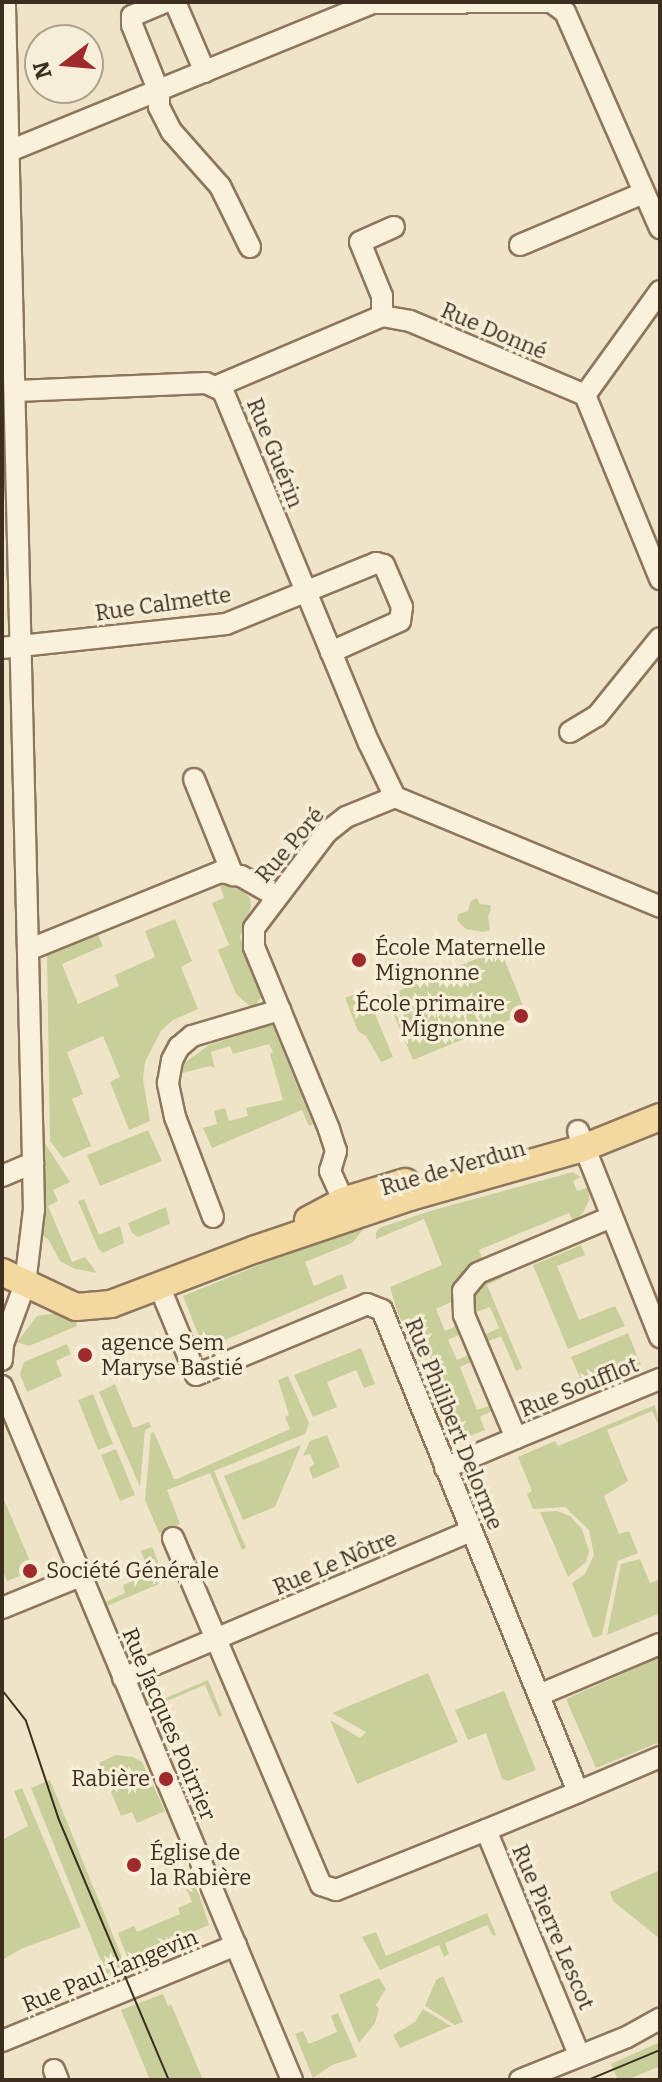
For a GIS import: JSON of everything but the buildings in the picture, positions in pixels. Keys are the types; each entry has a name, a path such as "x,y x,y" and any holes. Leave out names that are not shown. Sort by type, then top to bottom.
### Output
{"main road":[{"name":"Rue de Verdun","path":"23,1283 76,1307 111,1304 160,1288 348,1209 410,1197 660,1116"}],"street":[{"path":"2,2 5,6 6,231 16,391 12,647 28,950 34,1209 23,1283 3,1344 2,1360"},
{"path":"165,2 132,16 134,35 159,92 159,107 164,120 220,186 250,247"},
{"path":"175,2 205,72"},
{"path":"7,152 372,3 557,4 660,228"},
{"path":"520,245 644,193"},
{"path":"215,387 382,316 382,296 360,242 394,227"},
{"path":"660,291 585,395 660,579"},
{"name":"Rue Donné","path":"382,316 410,321 585,395"},
{"name":"Rue Guérin","path":"16,391 206,383 223,391 395,797"},
{"path":"307,593 376,563 384,565 392,582 402,607 400,621 331,652"},
{"name":"Rue Calmette","path":"12,647 226,624 307,593"},
{"path":"570,732 588,724 603,710 660,638"},
{"path":"194,779 233,875"},
{"path":"395,797 660,907"},
{"name":"Rue Poré","path":"348,1209 330,1171 336,1151 254,947 254,928 327,832 346,817 395,797"},
{"path":"28,950 220,872 276,896"},
{"path":"213,1217 175,1117 168,1083 172,1060 179,1047 192,1036 280,1010"},
{"path":"580,1140 660,1337"},
{"path":"2,1176 33,1163"},
{"name":"Rue Soufflot","path":"516,1438 464,1315 463,1291 478,1273 611,1217"},
{"name":"Rue Philibert Delorme","path":"160,1288 196,1375 360,1307 375,1305 385,1318 578,1792"},
{"name":"Rue Soufflot","path":"445,1468 660,1379"},
{"name":"Rue Jacques Poirrier","path":"2,1386 10,1432 80,1576 292,2080"},
{"name":"Rue Le Nôtre","path":"123,1678 471,1531"},
{"path":"173,1538 217,1639"},
{"path":"2,1608 80,1576"},
{"name":"Rue Pierre Lescot","path":"217,1639 321,1885 336,1890 486,1830 579,2055"},
{"path":"539,1695 660,1644"},
{"path":"486,1830 660,1757"},
{"name":"Rue Paul Langevin","path":"2,2041 236,1945"},
{"path":"520,2080 627,2037 660,2019"}],"green space":[{"path":"220,885 243,891 250,898 251,907 240,937 261,997 253,1009 236,994 218,950 229,945 212,903 224,898"},
{"path":"477,898 480,904 490,905 490,930 466,929 457,920 458,914 468,911 471,901"},
{"path":"175,919 192,961 181,967 198,1009 173,1020 161,1031 145,1062 143,1079 150,1121 129,1130 110,1082 120,1077 103,1036 67,1052 83,1094 72,1099 91,1146 63,1158 50,1141 47,955 98,935 103,946 62,964 78,1004 119,986 115,975 155,957 145,931"},
{"path":"500,949 526,1013 413,1060 386,996"},
{"path":"365,990 393,1057 381,1062 366,1036 358,1031 345,998"},
{"path":"272,1024 313,1124 309,1126 302,1110 212,1148 203,1128 217,1124 214,1111 225,1108 229,1121 248,1116 246,1108 283,1100 270,1054 273,1052 269,1044 233,1054 230,1046 211,1052 215,1068 210,1066 183,1073 183,1064 209,1045"},
{"path":"148,1130 162,1161 100,1186 87,1155"},
{"path":"44,1142 70,1182 53,1190 58,1201 48,1206 72,1262 85,1257 97,1273 75,1269 60,1261 48,1239 40,1234 41,1143"},
{"path":"573,1172 581,1177 573,1181 577,1191 589,1187 589,1200 583,1213 573,1221 569,1213 479,1250 484,1264 455,1300 436,1309 445,1331 459,1325 463,1333 448,1340 457,1360 471,1354 474,1361 460,1367 477,1410 492,1405 494,1410 480,1417 485,1430 455,1442 397,1311 390,1287 442,1265 424,1219 376,1239 376,1233 379,1228 430,1211"},
{"path":"84,1199 99,1235 120,1226 124,1243 103,1253 98,1248 78,1201"},
{"path":"166,1207 170,1224 138,1237 132,1233 128,1223"},
{"path":"372,1219 352,1243 305,1262 314,1286 342,1274 347,1288 204,1349 183,1296"},
{"path":"581,1245 585,1255 557,1266 579,1320 615,1306 625,1326 568,1349 533,1265"},
{"path":"500,1273 502,1278 487,1285 522,1368 516,1371 501,1336 487,1342 484,1335 499,1328 490,1307 474,1313 471,1304 474,1290 482,1280"},
{"path":"56,1313 77,1315 77,1326 29,1346 17,1342 37,1316"},
{"path":"628,1333 641,1365 570,1395 568,1391 583,1384 571,1357"},
{"path":"67,1344 71,1354 56,1361 62,1376 27,1392 20,1374 24,1362"},
{"path":"361,1348 375,1384 364,1388 356,1370 327,1382 337,1407 313,1417 294,1375"},
{"path":"288,1376 309,1423 305,1434 214,1471 246,1548 242,1550 210,1473 167,1490 180,1524 159,1533 145,1500 151,1433 154,1432 174,1479 177,1479 290,1429 278,1380"},
{"path":"115,1384 133,1428 149,1422 151,1427 145,1430 140,1487 99,1392"},
{"path":"93,1394 113,1444 98,1450 78,1400"},
{"path":"655,1405 660,1428 652,1411 607,1430 628,1481 604,1496 619,1534 629,1531 638,1553 618,1561 602,1635 593,1638 572,1583 585,1574 594,1555 589,1530 565,1507 533,1509 527,1494 532,1491 518,1457 555,1441 558,1446"},
{"path":"327,1435 340,1467 313,1479 309,1468 314,1464 310,1454 303,1456 310,1441"},
{"path":"301,1445 275,1507 243,1520 224,1476"},
{"path":"116,1449 135,1495 120,1501 101,1455"},
{"path":"2,1495 32,1566 25,1569 27,1573 7,1581 2,1568"},
{"path":"557,1511 570,1516 582,1529 589,1551 586,1562 568,1577 540,1512"},
{"path":"152,1547 166,1581 105,1607 103,1603 125,1593 123,1585 150,1574 141,1551"},
{"path":"640,1559 650,1583 660,1579 660,1613 607,1635 621,1564"},
{"path":"660,1657 660,1742 596,1768 566,1699"},
{"path":"428,1673 458,1742 357,1784 330,1720 360,1738 366,1732 332,1713"},
{"path":"208,1680 222,1715 219,1717 205,1685 162,1703 199,1793 195,1795 156,1702"},
{"path":"504,1691 536,1770 508,1781 502,1779 486,1733 468,1740 455,1710"},
{"path":"116,1755 133,1757 142,1762 165,1811 137,1823 132,1812 121,1816 99,1763"},
{"path":"50,1780 127,1970 108,1979 31,1788"},
{"path":"22,1788 81,1927 21,1949 2,1960 2,1840 28,1826 14,1791"},
{"path":"660,1870 660,1939 613,1901 610,1892"},
{"path":"195,1882 209,1925 128,1959 118,1933 134,1926 137,1932 180,1914 178,1908 192,1902 185,1886"},
{"path":"487,1913 496,1935 493,1936 487,1925 445,1943 449,1954 444,1957 439,1945 380,1970 362,1937 376,1932 386,1956"},
{"path":"443,1976 463,2022 455,2025 425,2006 436,1980"},
{"path":"379,1978 386,1989 376,2005 379,2009 375,2023 359,2043 339,1995"},
{"path":"163,1994 168,2006 171,2004 203,2080 150,2080 121,2010"},
{"path":"423,2009 451,2026 400,2048 393,2035 415,2022"},
{"path":"338,2013 357,2057 332,2065 313,2078 295,2034 303,2031 309,2044 337,2032 331,2016"},
{"path":"660,2042 660,2066 627,2080 618,2080 611,2064"}],"tram line":[{"path":"2,1690 26,1721 59,1820 169,2080"},
{"path":"588,2080 660,2050"}],"place":[{"name":"École Maternelle Mignonne","path":"359,960"},
{"name":"École primaire Mignonne","path":"521,1016"},
{"name":"agence Sem Maryse Bastié","path":"85,1355"},
{"name":"Société Générale","path":"30,1571"},
{"name":"Rabière","path":"166,1779"},
{"name":"Église de la Rabière","path":"134,1865"}]}
